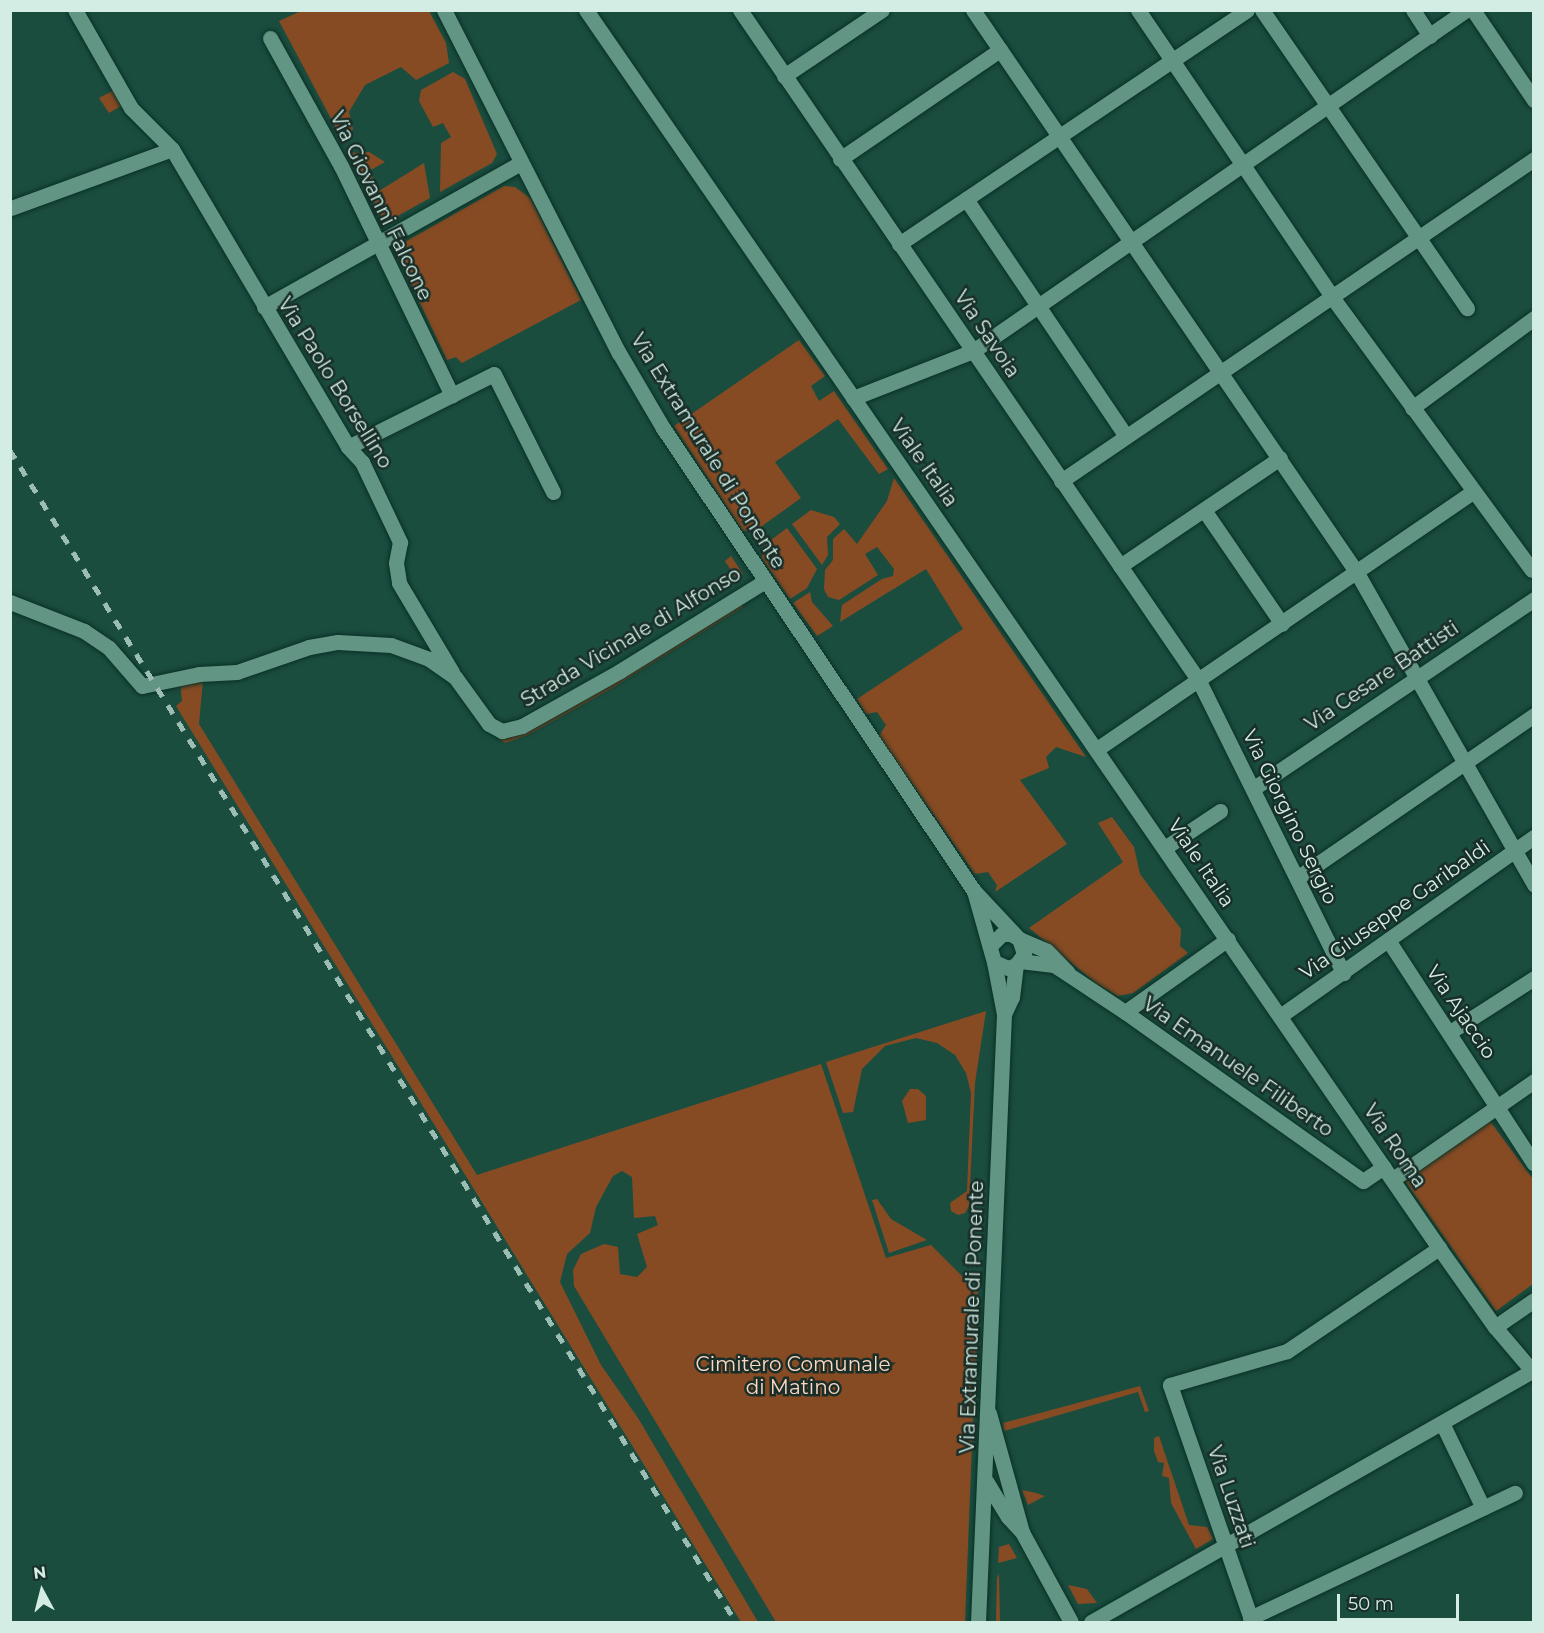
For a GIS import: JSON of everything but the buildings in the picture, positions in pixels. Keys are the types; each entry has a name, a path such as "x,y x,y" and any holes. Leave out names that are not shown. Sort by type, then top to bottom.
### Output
{"street":[{"name":"Via Paolo Borsellino","path":"75,10 131,108 172,150 348,447 362,462 400,542 396,563 399,583 455,677"},
{"name":"Via Extramurale di Ponente","path":"444,10 619,353 765,581 974,891 1019,939 1024,954 1018,963 1012,997 1004,1014"},
{"name":"Viale Italia","path":"586,10 1228,939"},
{"name":"Via Savoia","path":"740,10 1199,681"},
{"path":"784,76 861,16 882,10"},
{"path":"973,10 1358,573 1533,885"},
{"path":"1138,10 1332,297 1472,492 1533,570"},
{"path":"899,244 1247,10"},
{"path":"1262,10 1419,234 1467,308"},
{"path":"1413,10 1430,36"},
{"path":"853,398 973,351 1134,243 1466,10"},
{"path":"1473,10 1533,100"},
{"name":"Via Giovanni Falcone","path":"270,38 341,166 452,396"},
{"path":"840,159 1000,50"},
{"path":"11,208 172,150"},
{"path":"1061,481 1125,435 1332,297 1419,234 1533,159"},
{"path":"264,308 377,242 521,163"},
{"path":"966,199 1125,435"},
{"path":"1412,408 1533,318"},
{"path":"348,447 494,374 553,492"},
{"path":"1120,566 1280,458"},
{"path":"1097,749 1358,573 1472,492"},
{"path":"1204,510 1282,624"},
{"name":"Strada Vicinale di Alfonso","path":"10,602 84,631 109,648 142,686 237,672 309,647 338,642 365,641 411,651 455,677 489,724 502,731 512,729 620,670 765,581"},
{"name":"Via Cesare Battisti","path":"1254,788 1533,599"},
{"name":"Via Giorgino Sergio","path":"1199,681 1254,788 1343,973"},
{"path":"1297,878 1533,715"},
{"path":"1166,848 1220,811"},
{"name":"Via Giuseppe Garibaldi","path":"1280,1017 1533,837"},
{"name":"Via Extramurale di Ponente","path":"974,891 994,962 1004,1014 987,1462 978,1623"},
{"path":"990,946 1002,934 1019,939 1047,951 1068,973"},
{"path":"1125,1012 1228,939"},
{"name":"Via Roma","path":"1228,939 1439,1248 1495,1327 1533,1372"},
{"name":"Via Ajaccio","path":"1388,940 1450,1032 1495,1108 1533,1164"},
{"path":"994,962 1008,968 1018,963 1054,965 1068,973"},
{"name":"Via Emanuele Filiberto","path":"1068,973 1363,1181 1388,1173"},
{"path":"1450,1032 1533,978"},
{"path":"1388,1173 1495,1108 1533,1081"},
{"name":"Via Luzzati","path":"1251,1620 1170,1385 1287,1351 1439,1248"},
{"path":"1495,1327 1533,1300"},
{"path":"1090,1623 1533,1372"},
{"path":"989,1413 1022,1532 1071,1623"},
{"path":"1442,1423 1484,1508"},
{"path":"987,1462 999,1465 1005,1473"},
{"path":"986,1481 1008,1517 1022,1532"},
{"path":"1251,1620 1515,1493"}],"green space":[{"path":"301,11 429,11 446,43 449,63 416,80 401,67 365,85 349,112 353,129 344,143 279,21"},
{"path":"453,72 465,79 497,154 492,163 440,192 441,143 451,137 443,123 433,127 419,101 421,90"},
{"path":"116,89 121,106 109,113 99,98"},
{"path":"369,152 385,162 369,171 379,191 424,163 430,198 385,223 350,153"},
{"path":"504,186 515,187 530,198 581,300 462,363 456,357 447,360 394,248"},
{"path":"799,340 825,376 811,386 819,401 834,391 888,469 879,474 838,419 775,462 801,498 758,529 743,531 674,426"},
{"path":"894,478 1086,757 1056,747 1046,757 1049,768 1020,780 1067,844 995,892 997,885 988,872 975,874 879,736 886,725 877,712 866,714 857,699 963,629 926,569 840,622 842,605 882,579 893,576 894,569 877,547 865,554 878,575 839,600 828,597 824,589 825,570 833,560 833,539 844,529 857,544 887,501"},
{"path":"811,510 834,517 840,524 827,537 828,555 822,565 792,524"},
{"path":"787,528 817,569 807,588 790,599 761,557 767,543"},
{"path":"731,556 743,574 736,578 725,561"},
{"path":"810,592 812,602 833,626 817,636 793,603"},
{"path":"739,601 743,607 614,687 528,735 505,743 498,738 516,733"},
{"name":"Cimitero Comunale di Matino","path":"203,680 199,724 477,1175 821,1064 886,1258 931,1245 978,1292 965,1622 776,1622 574,1286 573,1270 581,1254 604,1244 618,1247 620,1274 637,1277 647,1267 637,1234 658,1225 655,1216 634,1218 632,1177 622,1171 613,1176 596,1207 590,1233 567,1254 560,1282 601,1365 638,1418 758,1622 741,1622 176,706 182,701 180,682"},
{"path":"1112,817 1134,847 1140,874 1181,929 1180,946 1188,953 1133,993 1118,996 1096,983 1029,928 1123,862 1098,823"},
{"path":"986,1011 975,1083 969,1206 965,1213 958,1215 951,1211 950,1203 967,1191 971,1093 966,1073 955,1055 937,1043 916,1038 885,1046 862,1069 853,1112 843,1113 826,1062"},
{"path":"910,1089 918,1089 926,1096 926,1120 908,1123 902,1101"},
{"path":"1489,1120 1533,1179 1533,1284 1496,1311 1405,1181"},
{"path":"877,1199 891,1219 927,1240 889,1253 872,1200"},
{"path":"1140,1386 1149,1411 1145,1412 1138,1392 1004,1431 1003,1423"},
{"path":"1159,1436 1189,1525 1207,1527 1213,1539 1196,1549 1171,1503 1169,1478 1162,1476 1164,1463 1158,1462 1154,1451 1154,1438"},
{"path":"1022,1490 1036,1493 1045,1496 1028,1505"},
{"path":"1009,1544 1017,1558 998,1563 999,1547"},
{"path":"999,1574 1000,1622 996,1622 997,1578"},
{"path":"1068,1585 1087,1589 1097,1603 1078,1604"}],"railway":[{"path":"10,450 736,1622"}]}
